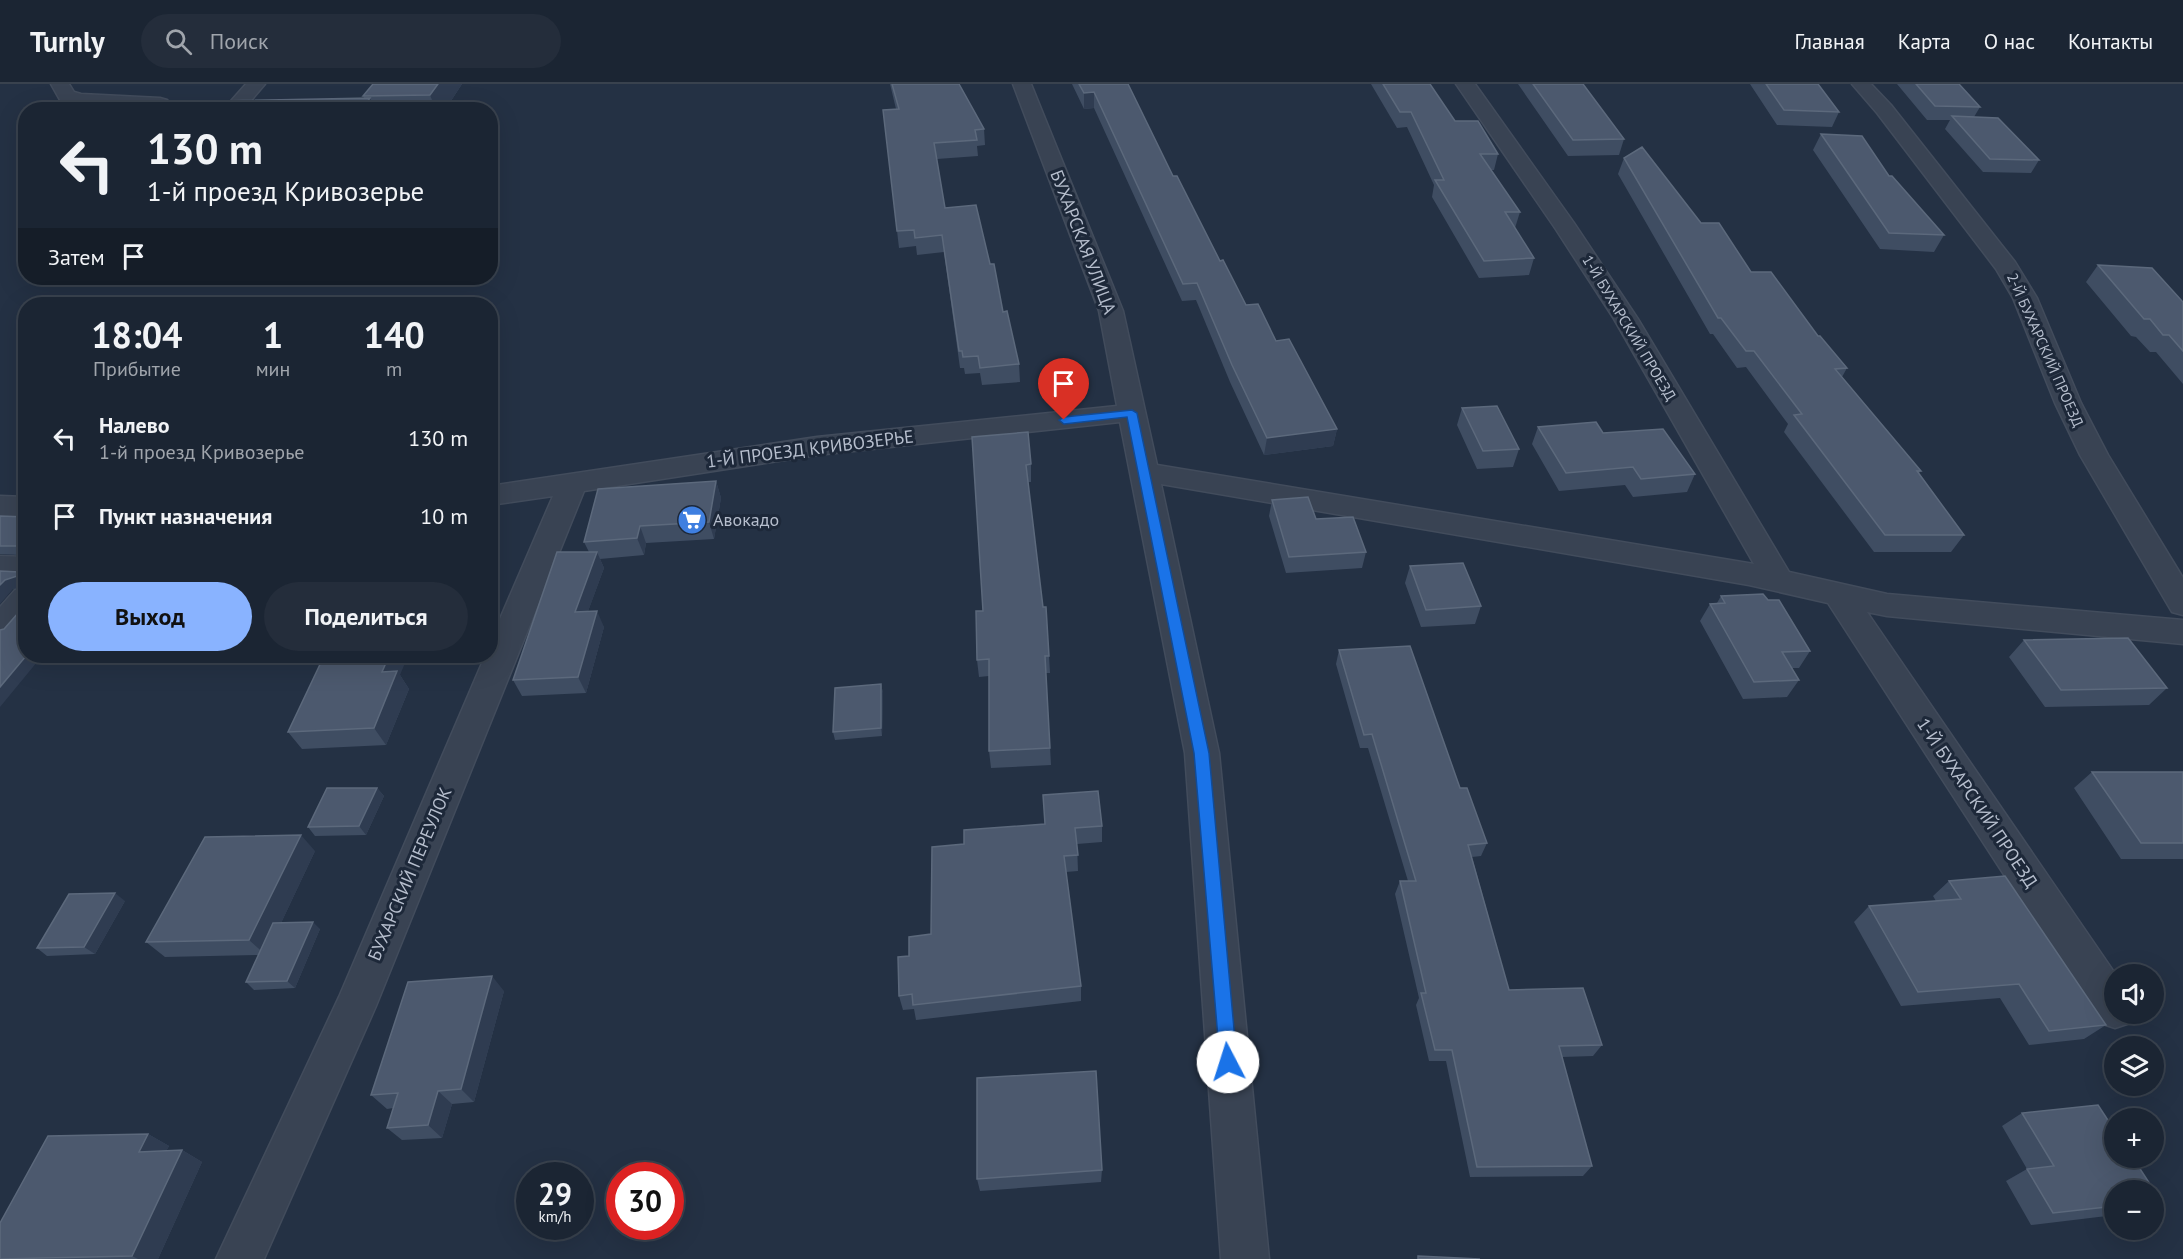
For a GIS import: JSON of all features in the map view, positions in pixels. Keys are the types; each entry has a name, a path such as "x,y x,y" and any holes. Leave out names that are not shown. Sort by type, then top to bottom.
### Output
{"street":[{"path":"60,84 67,96 79,100 120,102"},
{"path":"239,102 256,84"},
{"name":"БУХАРСКАЯ УЛИЦА","path":"1022,84 1111,311 1202,753 1245,1259"},
{"name":"1-Й БУХАРСКИЙ ПРОЕЗД","path":"1465,84 1566,228 1626,319 1778,580"},
{"name":"2-Й БУХАРСКИЙ ПРОЕЗД","path":"1861,84 1884,109 2007,267 2025,298 2089,447 2183,604"},
{"name":"1-Й ПРОЕЗД КРИВОЗЕРЬЕ","path":"498,495 817,446 1132,413"},
{"path":"1144,472 1778,580 1840,596 1918,609 2183,632"},
{"name":"БУХАРСКИЙ ПЕРЕУЛОК","path":"240,1259 356,1006 572,485"},
{"path":"0,506 18,507"},
{"path":"0,567 18,568"},
{"name":"1-Й БУХАРСКИЙ ПРОЕЗД","path":"1840,596 2104,992"},
{"path":"0,628 18,607"}],"building":[{"path":"373,84 438,84 430,95 363,96"},
{"path":"892,84 959,84 984,129 975,130 977,140 934,143 945,208 976,205 990,264 994,264 1003,312 1007,311 1019,364 980,368 978,356 963,357 962,351 959,351 942,235 915,238 914,230 897,231 883,110 899,109"},
{"path":"1079,84 1128,84 1173,176 1177,176 1220,261 1223,260 1246,305 1258,304 1276,341 1289,339 1337,429 1267,438 1232,365 1197,283 1183,284 1094,92 1084,93"},
{"path":"1383,84 1430,84 1455,121 1478,121 1498,154 1480,154 1520,212 1505,212 1534,258 1484,261 1435,180 1444,180 1411,112 1400,112"},
{"path":"1533,84 1583,84 1624,139 1573,140"},
{"path":"1766,84 1818,84 1839,112 1784,110"},
{"path":"1916,84 1959,84 1980,107 1935,106"},
{"path":"370,98 367,102 167,102"},
{"path":"1952,116 1998,118 2039,160 1990,159"},
{"path":"1821,134 1862,136 1889,176 1892,176 1944,235 1889,233"},
{"path":"1642,147 1701,223 1719,223 1751,272 1771,272 1818,336 1847,368 1835,369 1921,471 1917,471 1964,535 1885,535 1794,415 1802,414 1754,351 1746,351 1721,318 1718,318 1624,158"},
{"path":"2098,265 2152,268 2183,302 2183,351 2169,335 2163,335 2150,319 2144,319"},
{"path":"1497,406 1519,449 1483,451 1462,408"},
{"path":"1596,422 1603,433 1663,429 1695,474 1641,479 1633,467 1566,473 1538,427"},
{"path":"1028,432 1031,464 1026,465 1043,607 1046,607 1049,656 1045,656 1050,748 989,751 989,659 977,660 976,611 983,611 972,437"},
{"path":"716,481 709,522 640,526 637,538 584,542 598,489"},
{"path":"1308,497 1316,519 1353,517 1366,552 1289,557 1272,500"},
{"path":"0,516 18,517 18,546 0,546"},
{"path":"557,552 597,552 575,612 597,611 578,677 513,680"},
{"path":"1463,563 1481,606 1426,610 1410,566"},
{"path":"0,571 18,572 18,577 5,580 0,585"},
{"path":"1763,594 1768,600 1779,600 1810,651 1782,652 1799,680 1754,682 1710,604 1725,603 1721,596"},
{"path":"18,613 18,663 20,663 0,687 0,630 4,629"},
{"path":"2128,638 2167,688 2061,690 2024,640"},
{"path":"1410,646 1460,788 1467,788 1487,843 1468,845 1509,990 1583,988 1602,1045 1559,1046 1592,1166 1477,1167 1452,1050 1435,1050 1421,993 1426,993 1400,881 1416,881 1372,734 1364,735 1339,650"},
{"path":"321,663 386,663 382,672 397,671 374,728 288,732"},
{"path":"881,684 881,728 833,732 835,688"},
{"path":"2092,772 2183,772 2183,843 2141,843"},
{"path":"327,788 377,788 359,826 308,827"},
{"path":"1098,791 1102,826 1075,828 1078,855 1064,856 1081,986 913,1005 912,994 899,996 898,957 909,956 909,937 931,934 932,847 964,844 964,830 1045,824 1043,795"},
{"path":"301,835 249,940 146,942 205,837"},
{"path":"2005,876 2106,1025 2049,1031 2019,984 1918,992 1869,906 1961,899 1949,881"},
{"path":"115,893 84,947 37,948 69,894"},
{"path":"313,922 287,981 246,982 273,923"},
{"path":"492,976 461,1089 438,1091 428,1125 387,1128 398,1093 371,1095 408,982"},
{"path":"1096,1071 1102,1170 977,1179 977,1078"},
{"path":"2098,1105 2104,1114 2104,1168 2140,1168 2147,1180 2104,1180 2104,1207 2053,1213 2027,1169 2054,1166 2022,1113"},
{"path":"148,1134 139,1152 182,1150 132,1256 0,1259 0,1223 48,1136"},
{"path":"1418,1256 1480,1259 1418,1259"}],"place":[{"name":"Авокадо","path":"692,520"}],"route":[{"path":"1064,420 1132,413 1202,753 1228,1062"}]}
